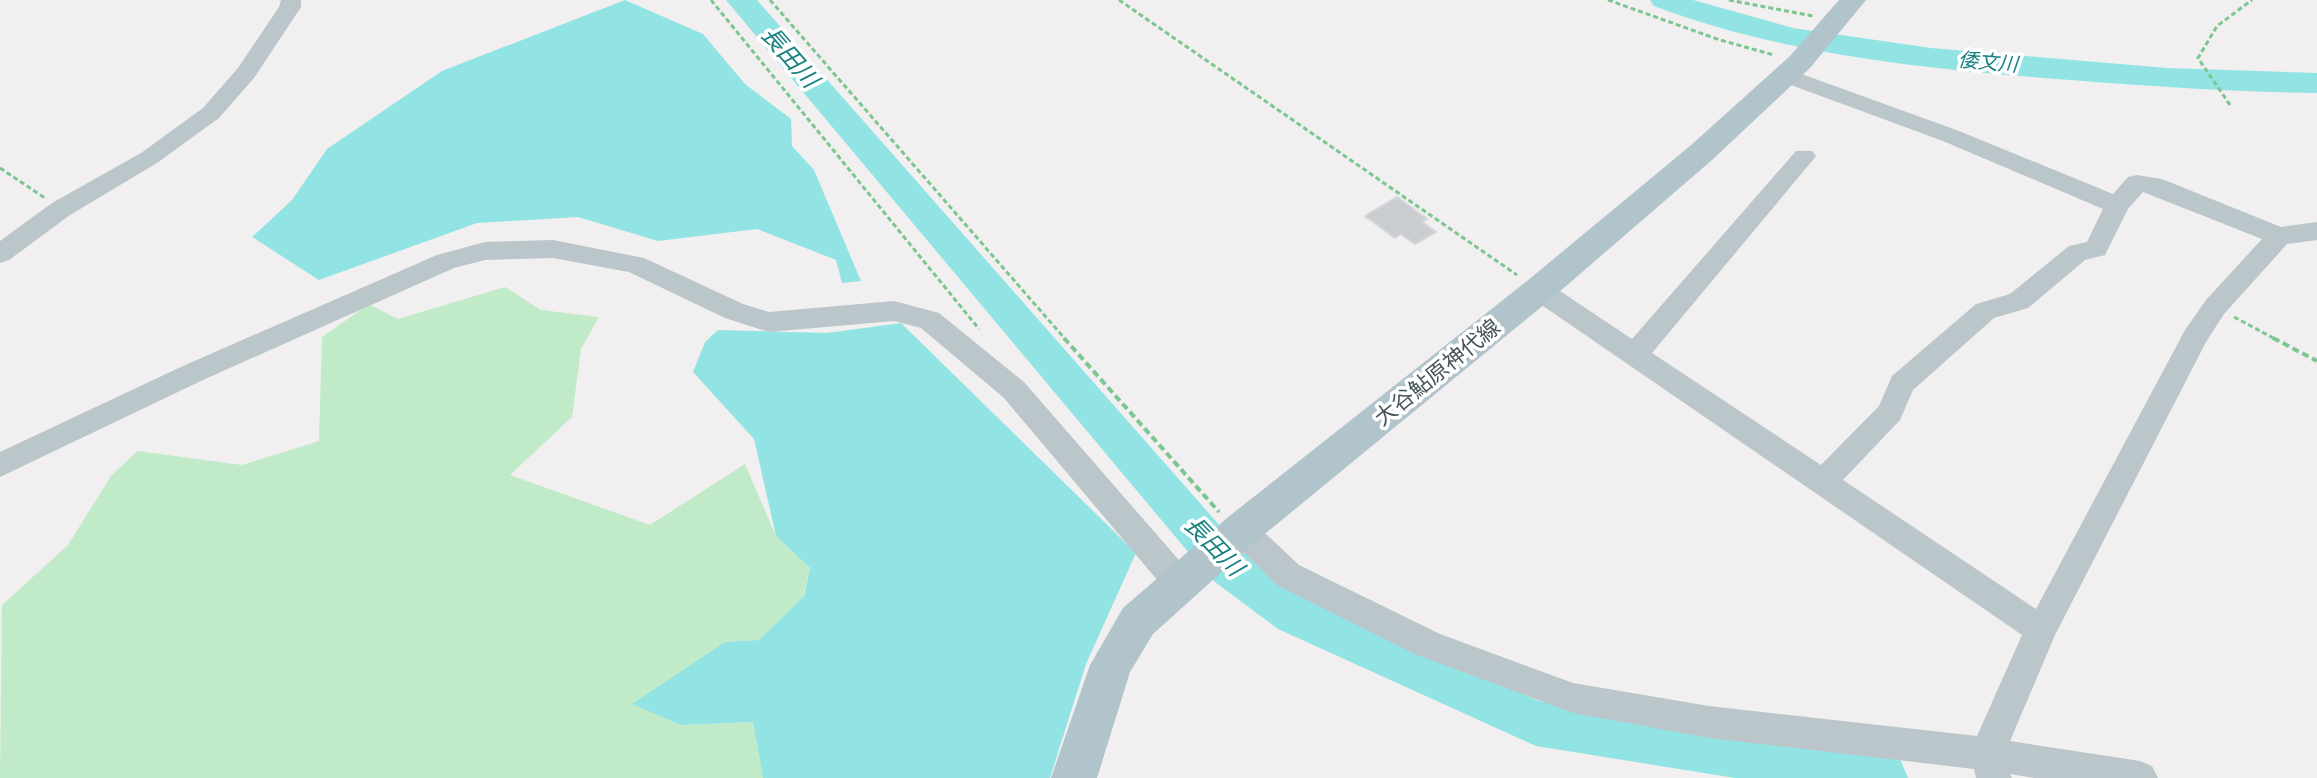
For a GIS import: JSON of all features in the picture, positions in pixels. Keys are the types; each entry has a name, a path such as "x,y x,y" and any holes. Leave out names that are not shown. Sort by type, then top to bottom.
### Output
{"main road":[{"name":"大谷鮎原神代線","path":"1074,778 1111,665 1138,621 1241,530 1539,290 1701,153 1797,64 1839,14"}],"street":[{"path":"0,254 61,209 149,158 211,113 246,73 290,7 291,0"},
{"path":"1797,64 1951,136 2117,205"},
{"path":"1635,354 1804,156"},
{"path":"1823,482 1890,412 1902,384 1985,311 2019,301 2078,252 2096,249 2117,205 2137,183 2153,185 2279,236 2317,231"},
{"path":"1991,766 2041,630 2195,337 2215,307 2279,236"},
{"path":"0,465 193,373 446,261 485,251 553,249 635,264 734,311 769,322 894,311 930,320 1014,390 1188,577"},
{"path":"1539,290 2041,630"},
{"path":"1241,530 1288,575 1429,645 1573,698 1991,766 2140,778"}],"path":[{"path":"711,0 986,338"},
{"path":"770,0 1207,502 1241,530"},
{"path":"1119,0 1539,290"},
{"path":"1608,0 1797,64"},
{"path":"1729,0 1757,8 1839,14"},
{"path":"2230,105 2198,58 2217,26 2252,0"},
{"path":"0,168 61,209"},
{"path":"2215,307 2317,361"}],"green space":[{"path":"505,287 541,310 599,317 581,349 572,417 510,475 650,525 745,464 776,536 810,568 803,597 759,640 725,642 681,725 753,722 763,778 0,778 2,605 68,545 111,476 137,451 242,465 319,441 322,337 369,304 398,319"}],"water":[{"path":"625,0 703,34 745,84 791,119 792,146 814,170 861,281 842,283 836,260 757,229 658,241 578,217 477,223 319,280 252,237 292,200 327,149 442,71"},
{"path":"901,323 1136,553 1086,664 1050,778 763,778 753,722 681,725 632,704 725,642 759,640 804,596 810,568 776,536 754,439 693,372 705,342 718,330 827,333"}],"building":[{"path":"1397,197 1427,219 1422,222 1436,232 1415,244 1401,234 1395,238 1365,216"}],"waterway":[{"name":"長田川","path":"741,0 1205,540 1231,568 1294,615 1536,723 1883,778"},
{"name":"倭文川","path":"1665,0 1705,15 1793,38 1885,52 2130,75 2317,83"}]}
